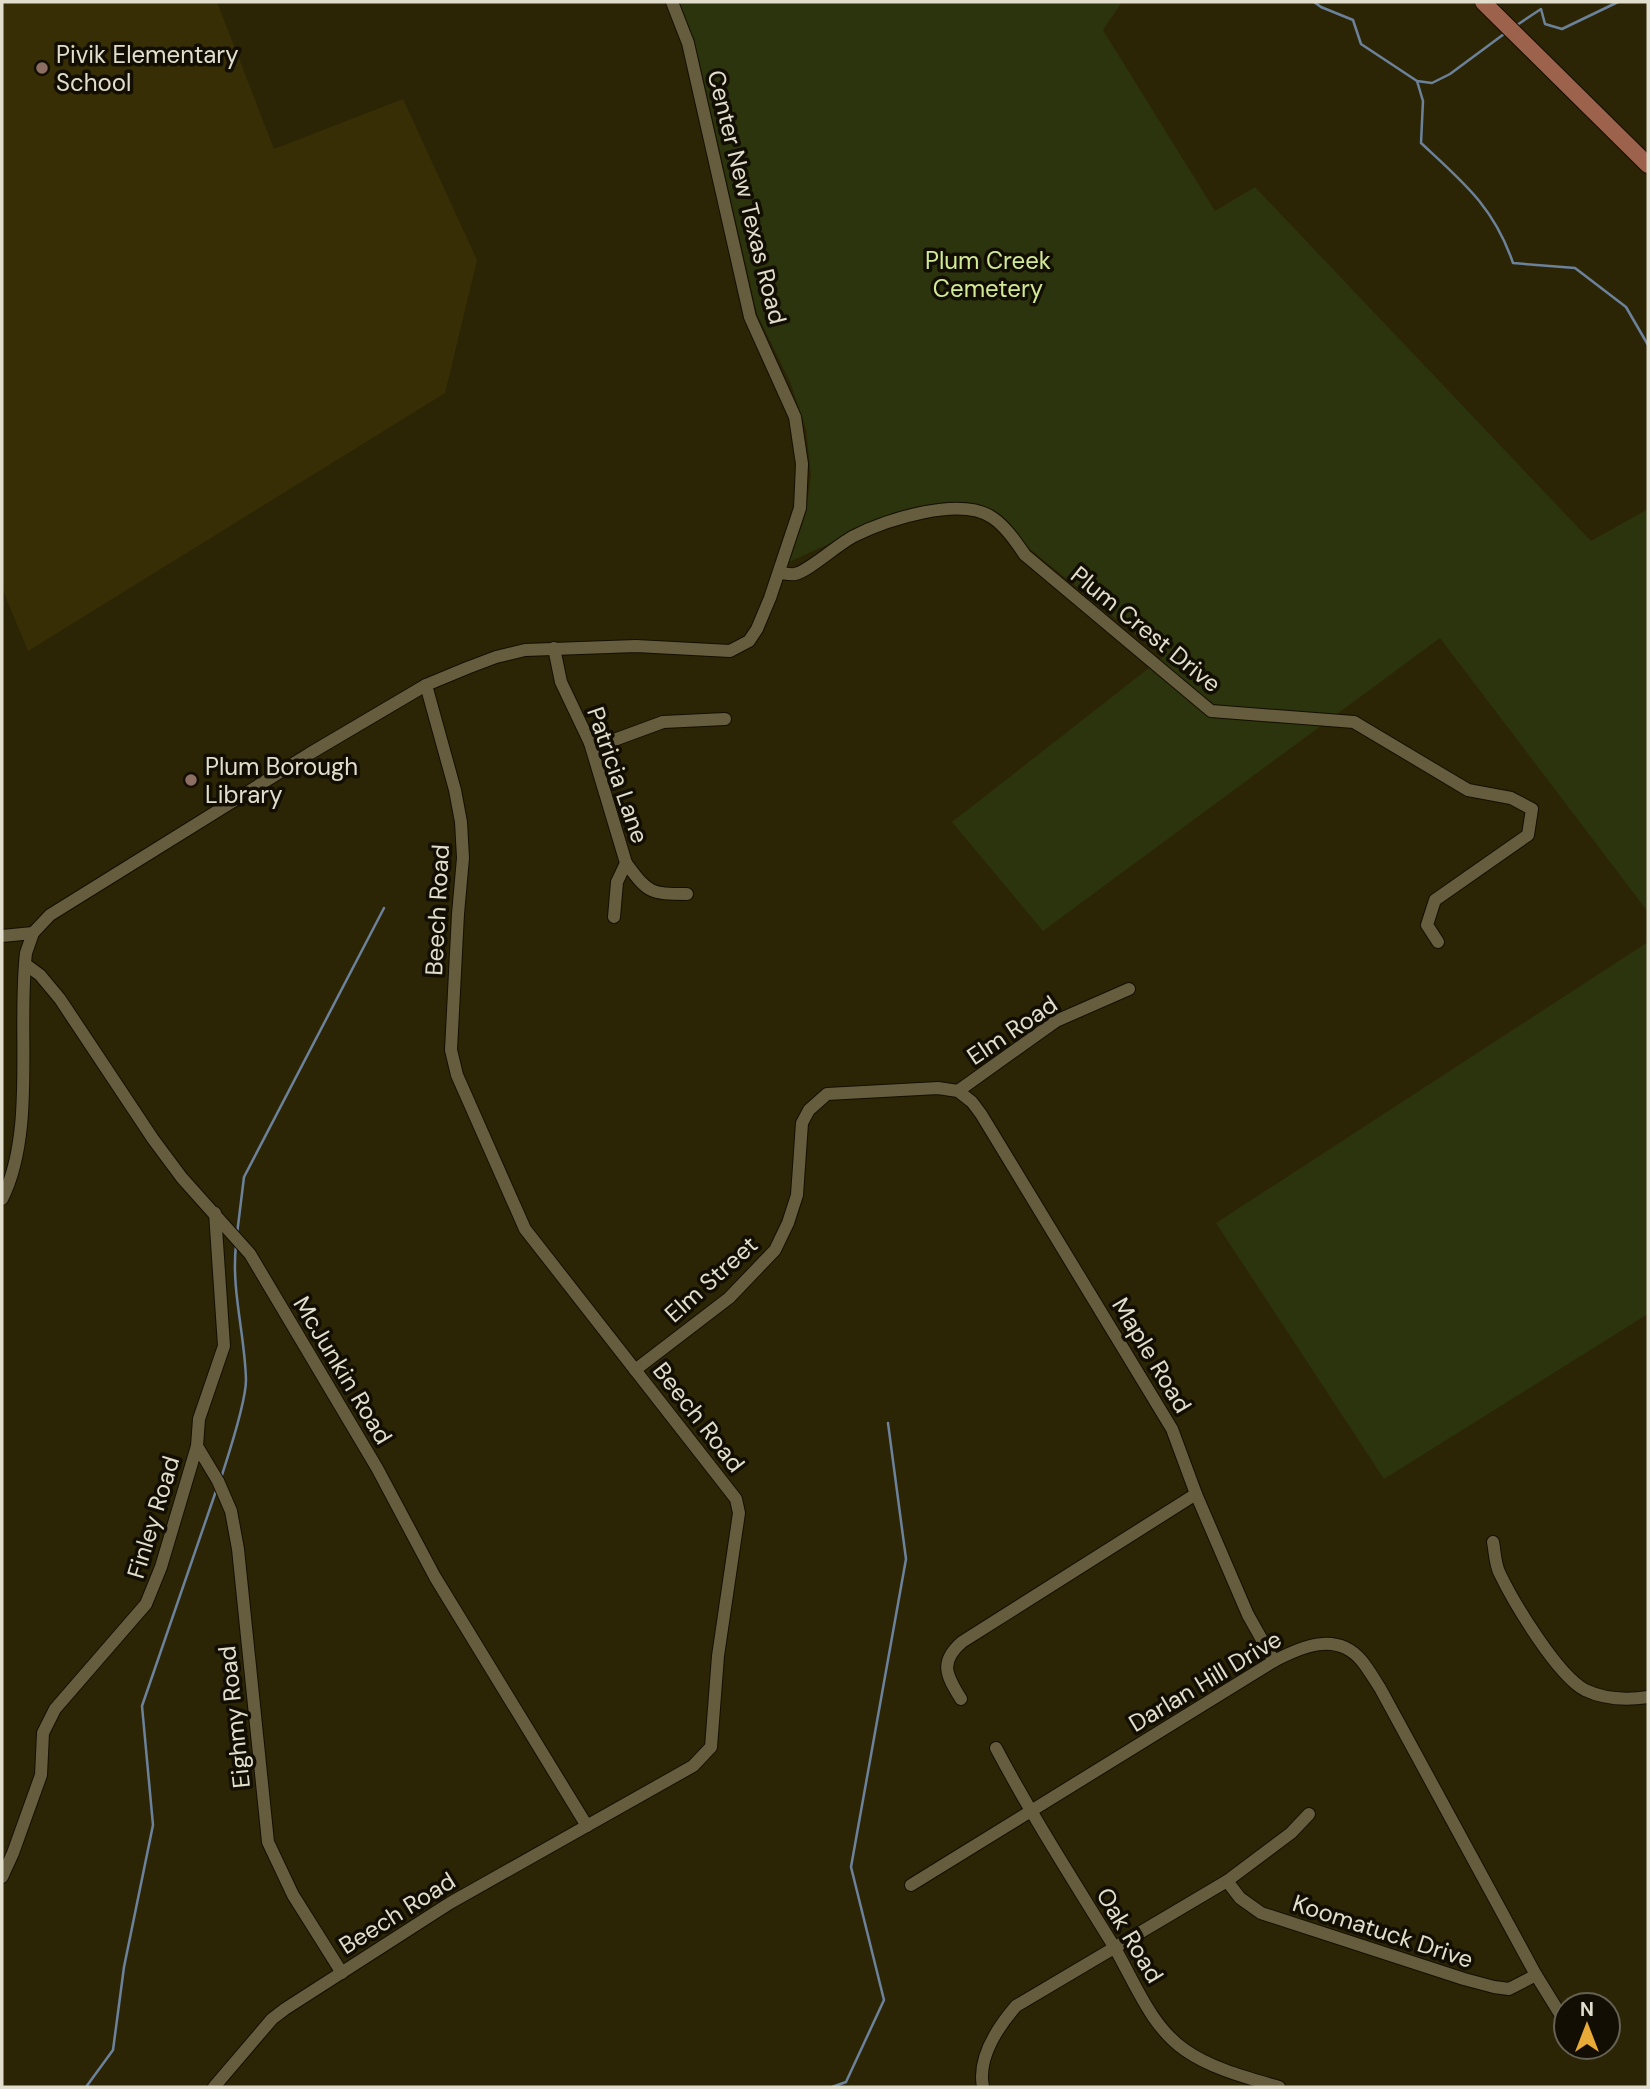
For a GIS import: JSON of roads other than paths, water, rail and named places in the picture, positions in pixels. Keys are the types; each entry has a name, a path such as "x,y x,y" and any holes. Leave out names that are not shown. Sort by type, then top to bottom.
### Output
{"main road":[{"path":"1483,2 1648,165"}],"street":[{"name":"Center New Texas Road","path":"33,933 50,915 94,887 426,685 496,657 525,650 636,646 730,651 750,641 779,573 800,508 802,464 795,417 750,317 688,43 672,2"},
{"name":"Plum Crest Drive","path":"779,573 796,574 853,536 904,518 950,509 976,510 993,518 1025,555 1211,711 1354,722 1468,790 1511,798 1532,809 1528,835 1435,900 1427,925 1438,942"},
{"name":"Patricia Lane","path":"554,648 561,682 590,743 626,863 617,882 614,917"},
{"name":"Beech Road","path":"214,2087 272,2019 450,1903 693,1766 711,1747 718,1656 739,1513 736,1499 525,1229 488,1150 452,1059 462,834 455,790 426,685"},
{"path":"590,743 606,743 663,722 724,719"},
{"path":"626,863 648,890 661,894 687,894"},
{"path":"2,936 33,933 25,964 20,1130 9,1184 2,1199"},
{"name":"McJunkin Road","path":"25,964 40,975 60,999 182,1178 250,1254 377,1468 435,1577 587,1826"},
{"name":"Elm Road","path":"958,1091 1056,1021 1129,989"},
{"name":"Elm Street","path":"635,1370 729,1298 775,1250 797,1195 802,1123 809,1110 827,1094 938,1088 958,1091"},
{"name":"Maple Road","path":"958,1091 972,1102 981,1114 1172,1429 1196,1494 1248,1615 1274,1661"},
{"name":"Finley Road","path":"2,1877 41,1775 43,1733 55,1709 146,1604 161,1567 197,1446 199,1419 224,1346 215,1213"},
{"name":"Eighmy Road","path":"197,1446 218,1481 231,1511 238,1549 268,1842 293,1895 342,1973"},
{"path":"961,1699 949,1676 946,1661 950,1652 1196,1494"},
{"path":"1493,1542 1498,1571 1551,1657 1563,1671 1584,1689 1598,1695 1634,1699 1648,1697"},
{"name":"Darlan Hill Drive","path":"911,1885 1274,1661 1310,1645 1340,1646 1361,1659 1380,1688 1552,2001"},
{"name":"Oak Road","path":"996,1748 1030,1812 1114,1947 1148,2008 1169,2037 1186,2051 1216,2066 1279,2087"},
{"path":"983,2087 988,2047 1003,2021 1016,2006 1227,1881 1291,1833 1309,1814"},
{"name":"Koomatuck Drive","path":"1227,1881 1240,1898 1261,1913 1464,1979 1509,1989 1536,1975"}],"waterway":[{"path":"1314,2 1353,20 1361,44 1417,81 1432,83 1450,74 1504,34"},
{"path":"1517,25 1541,9 1545,24 1562,29 1618,2"},
{"path":"1417,81 1423,101 1421,143 1464,183 1487,211 1497,226 1513,263 1575,268 1626,307 1648,345"},
{"path":"237,1234 244,1177 384,908"},
{"path":"222,1475 240,1414 246,1380 235,1279 236,1245"},
{"path":"832,2087 846,2082 884,2000 851,1867 906,1559 888,1423"},
{"path":"86,2087 113,2050 124,1967 153,1825 142,1706 217,1488"}],"place":[{"name":"Pivik Elementary School","path":"42,68"},
{"name":"Plum Borough Library","path":"191,780"}],"park label":[{"name":"Plum Creek Cemetery","path":"988,274"}]}
